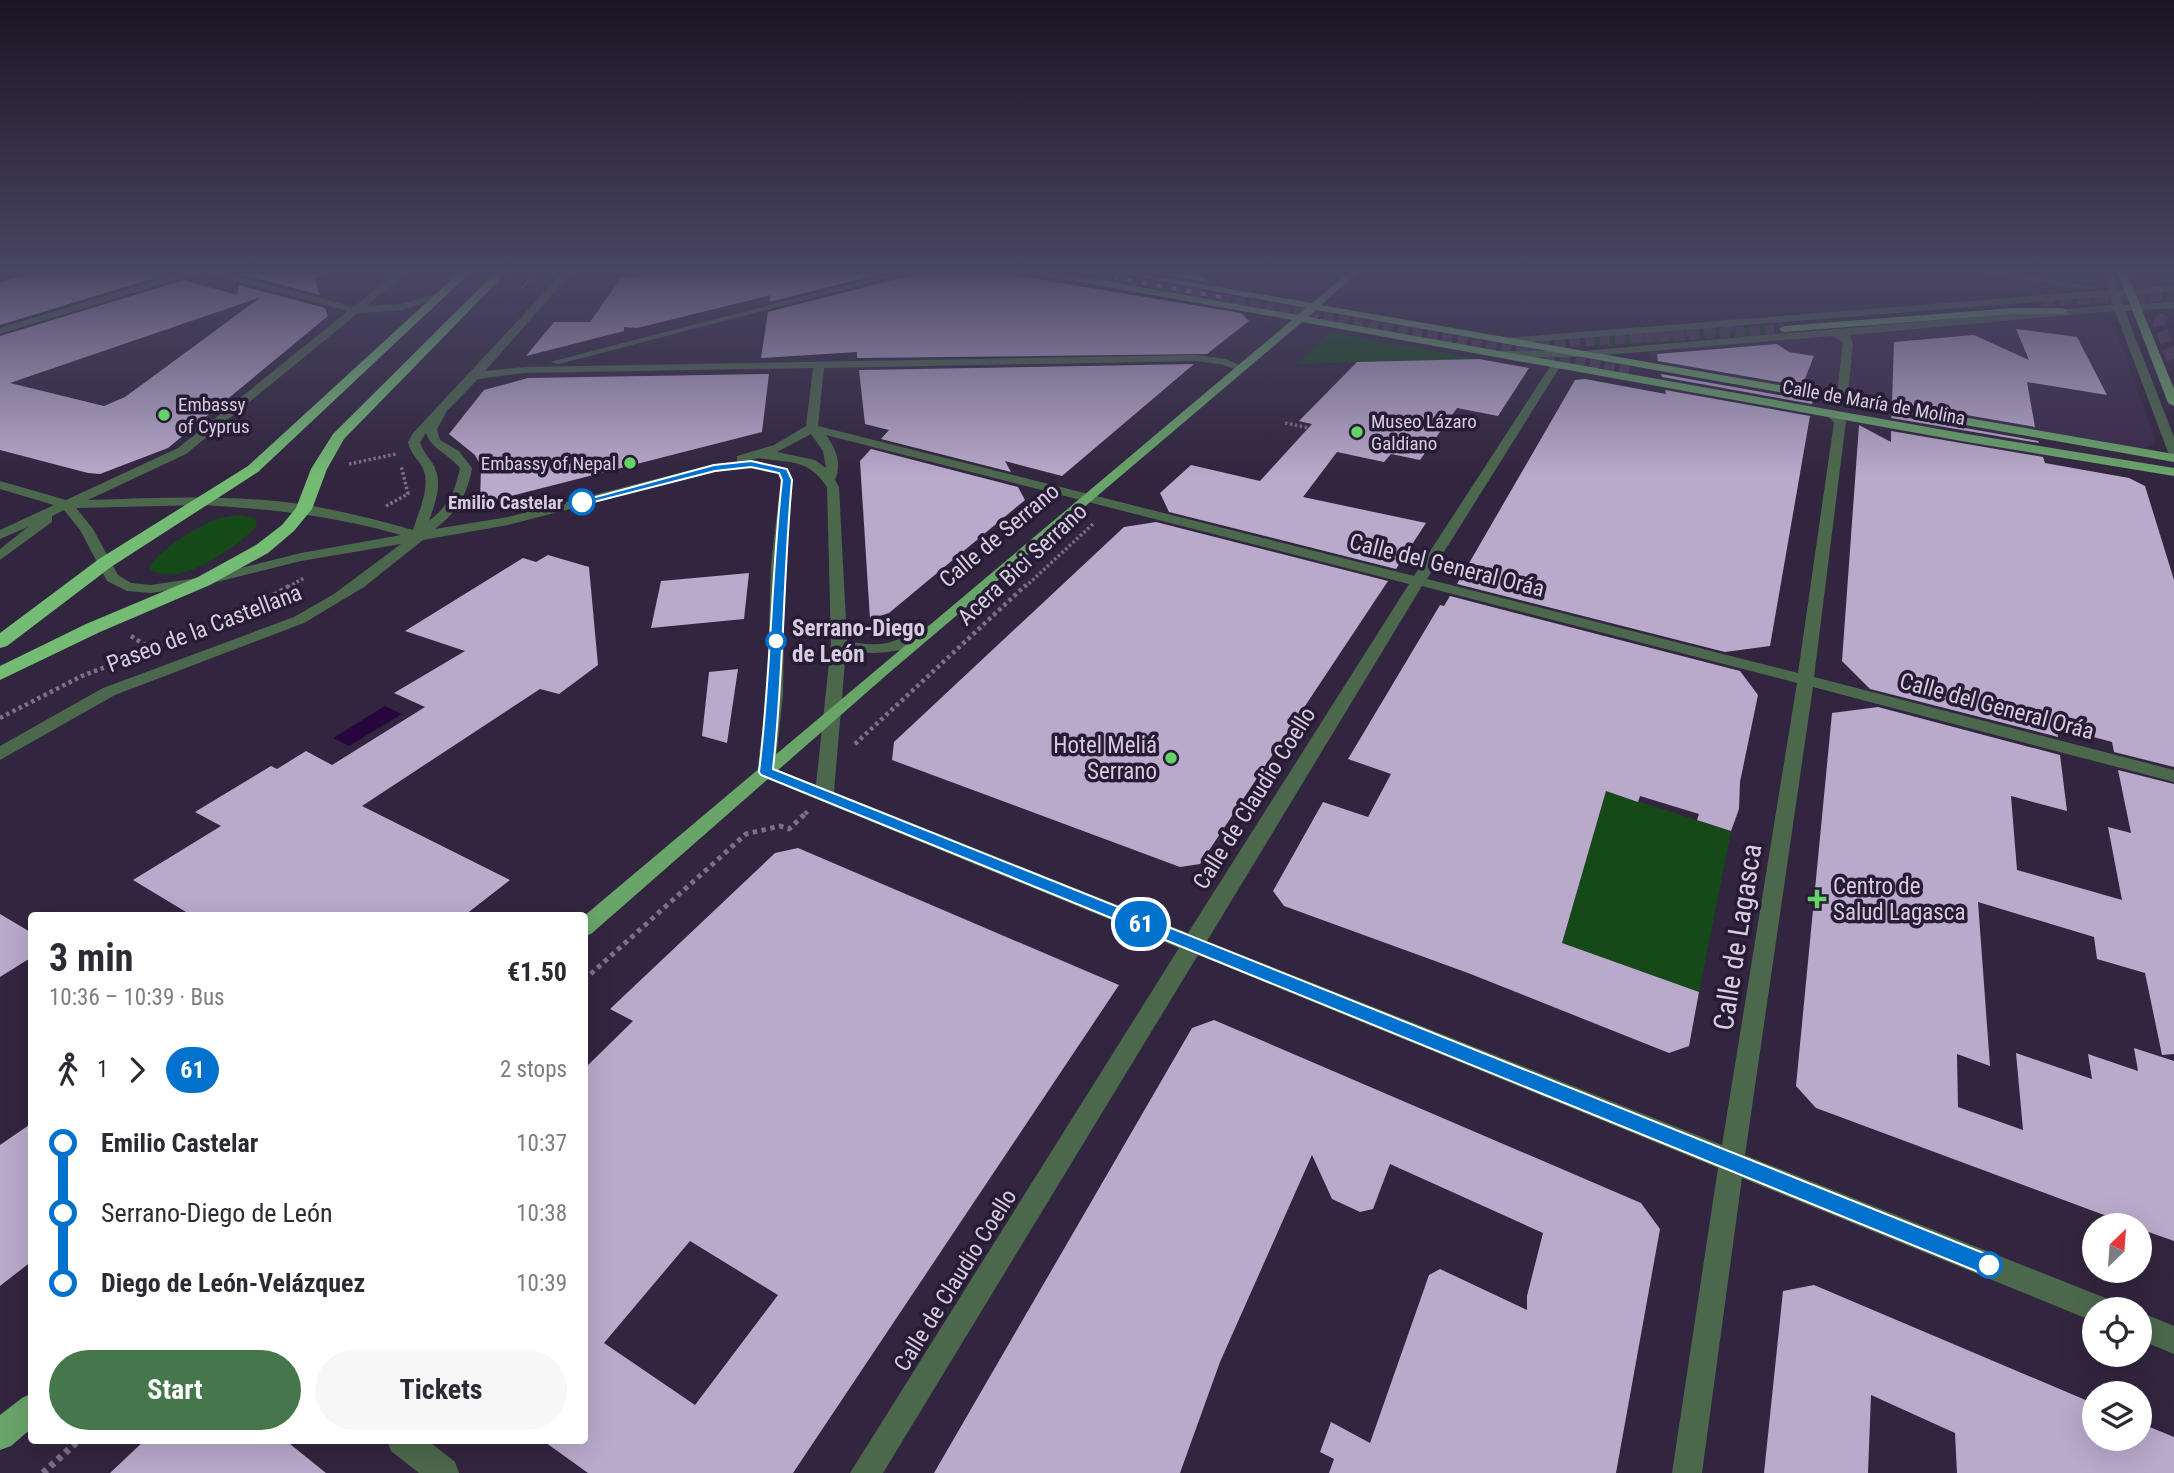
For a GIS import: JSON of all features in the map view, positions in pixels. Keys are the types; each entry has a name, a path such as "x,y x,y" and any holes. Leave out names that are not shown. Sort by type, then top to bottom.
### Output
{"highway":[{"path":"0,642 105,563 246,474 393,339"},
{"path":"304,509 319,469 338,437 436,339"},
{"name":"Paseo de la Castellana","path":"0,674 58,644 204,581 276,538 304,509"}],"main road":[{"name":"Calle de Serrano","path":"588,925 1275,339"},
{"name":"Calle de María de Molina","path":"1411,339 1556,365 1832,406 1961,416 2174,458"},
{"path":"1483,339 1505,341"},
{"name":"Calle de María de Molina","path":"1493,339 1658,367 1832,406 2174,472"},
{"path":"2151,339 2169,379 2174,403"},
{"path":"1646,347 1645,358 1658,367"},
{"name":"Calle de María de Molina","path":"1629,371 1945,427 2174,472"},
{"path":"0,1435 28,1411"}],"street":[{"path":"0,534 182,451 320,339"},
{"name":"Paseo de la Castellana","path":"418,536 431,492 430,471 416,452 414,442 419,433 508,339"},
{"path":"524,370 646,339"},
{"path":"1505,341 1533,339"},
{"path":"1483,352 1533,356 1582,354 1756,339"},
{"path":"1832,406 1842,394 1848,342 1846,339"},
{"path":"2131,339 2174,452"},
{"path":"475,376 524,370 1196,358 1222,361 1241,368"},
{"path":"819,365 812,428 829,446 833,472 829,479"},
{"name":"Calle de Claudio Coello","path":"864,1473 1418,581 1556,365"},
{"name":"Calle de Lagasca","path":"1688,1473 1731,1162 1805,680 1840,421 1832,406"},
{"name":"Paseo de la Castellana","path":"0,754 70,712 125,684 236,646 300,619 364,580 450,511 461,490 466,468 455,454 435,442 431,429 444,407"},
{"path":"66,503 112,578 127,587 137,589 163,588 204,581 301,556 508,521 714,468 794,440 812,428"},
{"name":"Calle del General Oráa","path":"812,428 2174,776"},
{"path":"756,455 788,457 811,463 834,487 834,564 839,644 824,796"},
{"path":"714,468 751,464 783,471 787,480 778,565 775,695 766,772 2082,1303"},
{"path":"0,485 66,503 204,501 304,509 360,519 418,536"},
{"path":"0,556 66,503"},
{"path":"839,644 883,650 907,642 939,625"},
{"path":"2152,1331 2174,1340"},
{"path":"407,1444 444,1473"}],"path":[{"path":"1285,423 1309,428"},
{"path":"345,465 398,453"},
{"name":"Acera Bici Serrano","path":"853,747 1094,523"},
{"path":"0,718 82,676 235,617 304,579 307,570"},
{"path":"588,976 746,834 780,826 789,829 794,824"},
{"path":"43,1473 75,1444"}],"shaded area":[{"path":"1786,339 2119,339 2156,443 2148,447 2134,447 1666,365 1650,359 1650,350"},
{"path":"385,706 402,714 349,746 333,738"}],"green space":[{"path":"1323,339 1367,339 1479,359 1297,364"},
{"path":"1592,339 1702,339 1610,346 1575,340"},
{"path":"241,515 255,518 257,526 207,563 176,574 162,574 150,569 158,556 187,534 214,520"},
{"path":"1606,791 1731,831 1699,992 1562,943"}],"building":[{"path":"0,339 139,339 10,383 104,406 125,397 204,339 300,339 168,448 100,474 0,450"},
{"path":"540,339 594,339 526,356"},
{"path":"764,339 1226,339 1207,354 857,358 857,352 761,358"},
{"path":"1982,339 2029,360 2020,339 2078,339 2107,395 2027,382 2035,427 1892,402 1894,342"},
{"path":"1777,344 1789,352 1814,356 1802,386 1658,361 1657,354"},
{"path":"1479,359 1529,368 1498,416 1457,408 1420,460 1391,454 1384,462 1337,452 1303,497 1426,523 1396,569 1169,512 1160,493 1191,465 1260,481 1312,424 1299,421 1357,362"},
{"path":"1194,364 1062,476 1005,461 1011,472 881,439 889,430 865,424 859,370"},
{"path":"769,374 762,432 480,504 481,466 475,455 449,434 484,390 528,378"},
{"path":"1661,374 1813,401 1812,404 1662,377"},
{"path":"1585,379 1666,394 1665,390 1810,416 1770,646 1725,652 1457,584 1575,380"},
{"path":"1892,415 2038,441 2039,443 1891,418"},
{"path":"1859,425 1891,442 1891,431 2043,457 2045,463 2129,478 2145,486 2174,580 2174,767 2114,752 2112,742 2057,727 2058,737 1870,689 1842,661"},
{"path":"871,449 1018,487 1025,500 889,613 870,619 860,461"},
{"path":"1156,522 1388,581 1200,864 1180,867 892,760 894,742 1124,527"},
{"path":"548,555 589,567 598,665 559,694 540,689 362,806 510,880 469,912 186,912 133,880 221,826 195,812 271,766 277,769 306,751 332,765 425,707 394,693 465,651 405,631 523,558 536,562"},
{"path":"749,573 744,619 651,628 661,581"},
{"path":"1450,596 1740,671 1758,695 1740,782 1739,809 1731,831 1697,820 1699,814 1640,796 1638,802 1606,791 1562,943 1699,992 1689,1046 1669,1053 1468,973 1284,906 1273,891 1323,802 1368,817 1391,774 1348,759 1440,605 1444,606"},
{"path":"738,669 727,743 702,736 709,672"},
{"path":"1878,707 2060,755 2067,811 2011,796 2017,870 2122,900 2108,827 2131,833 2118,770 2174,784 2174,1054 2162,1055 2145,973 2097,959 2094,937 1978,902 1990,1066 1957,1054 1958,1107 2023,1130 2016,1053 2092,1079 2088,1054 2138,1071 2134,1048 2174,1061 2174,1241 2152,1233 2152,1213 2099,1213 1816,1108 1796,1086 1832,713"},
{"path":"798,848 1119,985 793,1473 588,1473 548,1444 588,1444 588,1065 633,1021 610,1009 775,853","holes":["690,1241 778,1295 695,1405 604,1343"]},
{"path":"0,914 28,931 28,960 0,977"},
{"path":"1214,1020 1641,1203 1660,1229 1616,1473 1329,1473 1334,1459 1320,1452 1331,1422 1370,1443 1429,1275 1440,1269 1527,1310 1527,1296 1543,1233 1390,1164 1373,1209 1360,1212 1332,1199 1312,1155 1220,1362 1180,1473 934,1473 1192,1028"},
{"path":"28,1126 28,1264 0,1286 0,1145"},
{"path":"1814,1285 2082,1398 2082,1451 2152,1451 2152,1428 2174,1437 2174,1473 1957,1473 1955,1433 1871,1395 1868,1473 1764,1473 1783,1291"},
{"path":"141,1444 290,1444 326,1473 110,1473"}],"tunnel":[{"path":"1447,339 1629,371"},
{"path":"1525,345 1626,339"},
{"path":"2165,339 2174,363"}],"bus line":[{"name":"61","path":"582,502 714,468 751,464 766,465 783,471 787,480 778,565 775,695 766,772 1989,1265"}],"place":[{"name":"Embassy of Cyprus","path":"164,415"},
{"name":"Museo Lázaro Galdiano","path":"1357,432"},
{"name":"Embassy of Nepal","path":"630,463"},
{"name":"Emilio Castelar","path":"582,502"},
{"name":"Serrano-Diego de León","path":"776,641"},
{"name":"Hotel Meliá Serrano","path":"1171,758"},
{"name":"Centro de Salud Lagasca","path":"1817,899"}]}
